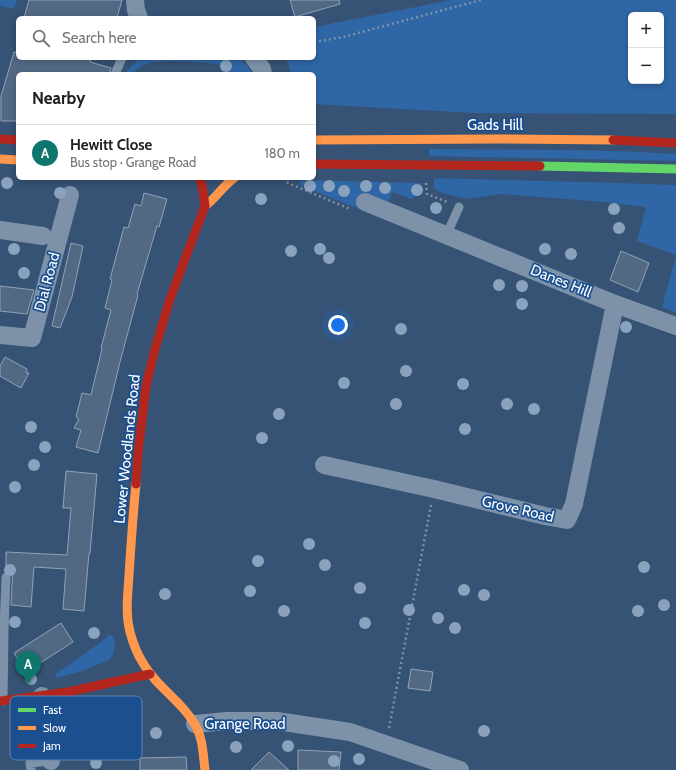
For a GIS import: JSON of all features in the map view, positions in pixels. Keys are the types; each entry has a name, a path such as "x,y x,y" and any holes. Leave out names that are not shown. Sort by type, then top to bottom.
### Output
{"street":[{"path":"135,0 138,16"},
{"path":"255,60 263,72"},
{"path":"0,139 16,140"},
{"name":"Gads Hill","path":"316,140 543,139 676,143"},
{"path":"0,159 16,160"},
{"path":"316,164 676,169"},
{"name":"Lower Woodlands Road","path":"150,674 143,664 136,649 130,632 127,610 143,405 149,372 162,323 205,206 200,180"},
{"name":"Lower Woodlands Road","path":"205,206 214,199 225,185 231,180"},
{"name":"Dial Road","path":"0,335 32,338 70,195"},
{"name":"Danes Hill","path":"358,206 446,234 615,304 676,326"},
{"path":"0,230 43,236"},
{"name":"Grove Road","path":"324,465 567,520 574,504 615,304"},
{"path":"42,696 68,692 150,674"},
{"name":"Grange Road","path":"150,674 182,706 195,724 227,720 277,721 350,732 460,770"},
{"path":"195,724 202,746 205,770"}],"lane":[{"path":"116,72 121,60"},
{"path":"446,234 459,207"},
{"path":"2,701 6,578"},
{"path":"31,770 30,764 51,761"}],"path":[{"path":"316,42 343,37 482,0"},
{"path":"425,179 427,194 459,207"},
{"path":"286,180 288,183 358,206"},
{"path":"386,745 434,489"}],"shaded area":[{"path":"0,0 17,0 14,9 0,6"},
{"path":"451,0 676,0 676,114 473,113 316,104 316,72 290,72 287,60 316,60 316,27"},
{"path":"138,60 241,60 252,72 228,72 223,66 218,64 166,61 147,64 134,72 127,72"},
{"path":"429,149 645,152 676,154 676,161 429,156"},
{"path":"434,178 676,185 676,255 637,241 646,207 604,202 501,194 468,199 446,194 434,189"},
{"path":"300,180 422,183 422,193 411,199 392,192 389,202 366,193 359,209 299,185"},
{"path":"676,256 676,313 662,307"},
{"path":"109,635 113,636 115,645 113,655 109,660 82,671 56,678 55,674"}],"building":[{"path":"29,0 122,0 118,16 25,16"},
{"path":"290,0 339,0 340,4 295,16"},
{"path":"14,52 16,52 16,60 90,60 90,62 111,68 110,72 16,72 16,121 1,121 1,96"},
{"path":"144,193 167,199 159,227 157,226 137,294 138,295 98,453 76,447 81,430 74,428 79,419 76,417 82,393 91,395 111,310 105,308 112,280 110,279 124,227 128,228 135,204 141,206"},
{"path":"71,243 83,246 72,297 60,328 52,326"},
{"path":"621,251 649,263 638,292 610,280"},
{"path":"0,286 34,290 27,314 0,311"},
{"path":"5,357 27,369 26,373 29,373 21,388 0,376 0,366"},
{"path":"66,471 97,474 84,611 63,609 66,569 34,567 31,607 11,605 13,566 6,566 6,552 67,555 71,508 63,508"},
{"path":"61,623 73,642 26,672 14,653"},
{"path":"411,669 433,672 430,691 408,688"},
{"path":"298,750 341,752 339,770 298,770"},
{"path":"269,752 289,770 251,770"},
{"path":"186,757 187,770 140,770 140,760 142,760 142,758"}],"traffic: fast":[{"path":"540,166 676,169"}],"traffic: slow":[{"path":"316,140 613,140"},
{"path":"0,159 16,160"},
{"path":"205,206 232,180"},
{"path":"136,484 127,604 128,625 137,652 148,672 182,707 197,728 202,746 205,770"}],"traffic: jam":[{"path":"0,139 16,140"},
{"path":"613,140 676,143"},
{"path":"316,164 540,166"},
{"path":"136,484 146,386 155,349 170,299 205,206 200,180"},
{"path":"38,696 68,692 150,674"},
{"path":"0,701 10,700"}],"place":[{"name":"Hewitt Close","path":"28,684"}]}
